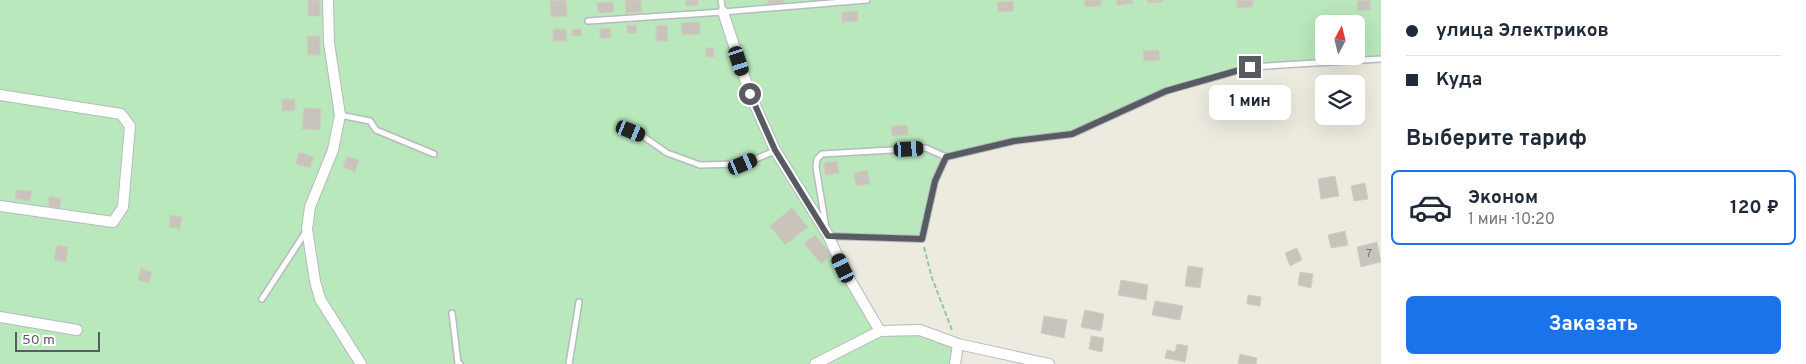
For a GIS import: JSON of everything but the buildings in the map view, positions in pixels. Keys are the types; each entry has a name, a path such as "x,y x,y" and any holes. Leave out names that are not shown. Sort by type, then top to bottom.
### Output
{"street":[{"path":"328,0 329,43 340,115 333,150 310,207 307,229 315,281 320,299 361,364"},
{"path":"723,12 750,94 775,150 828,236 843,268 880,331"},
{"path":"0,94 121,114 130,126 123,207 113,222 0,206"},
{"path":"0,317 77,330"},
{"path":"815,364 880,331 920,330 958,344 1050,364"},
{"path":"955,364 958,344"}],"lane":[{"path":"721,0 723,12"},
{"path":"588,21 867,0"},
{"path":"946,157 935,181 922,239 828,236 816,167 817,159 822,154 926,148 946,157 1014,141 1072,134 1166,91 1250,67 1381,58"},
{"path":"340,115 370,121 376,130 434,154"},
{"path":"622,127 640,134 667,153 700,165 743,164 775,150"},
{"path":"262,299 307,229"},
{"path":"569,364 579,302"},
{"path":"452,313 458,363 460,364"}],"path":[{"path":"922,239 932,278 958,344"}],"green space":[{"path":"0,0 1381,0 1381,59 1365,60 1365,15 1315,15 1315,63 1251,67 1166,91 1072,134 1014,141 946,157 935,181 922,239 828,236 852,271 880,331 920,330 958,344 955,364 0,364"}],"route":[{"path":"750,94 775,150 828,236 922,239 935,181 946,157 1014,141 1072,134 1166,91 1250,67"}]}
